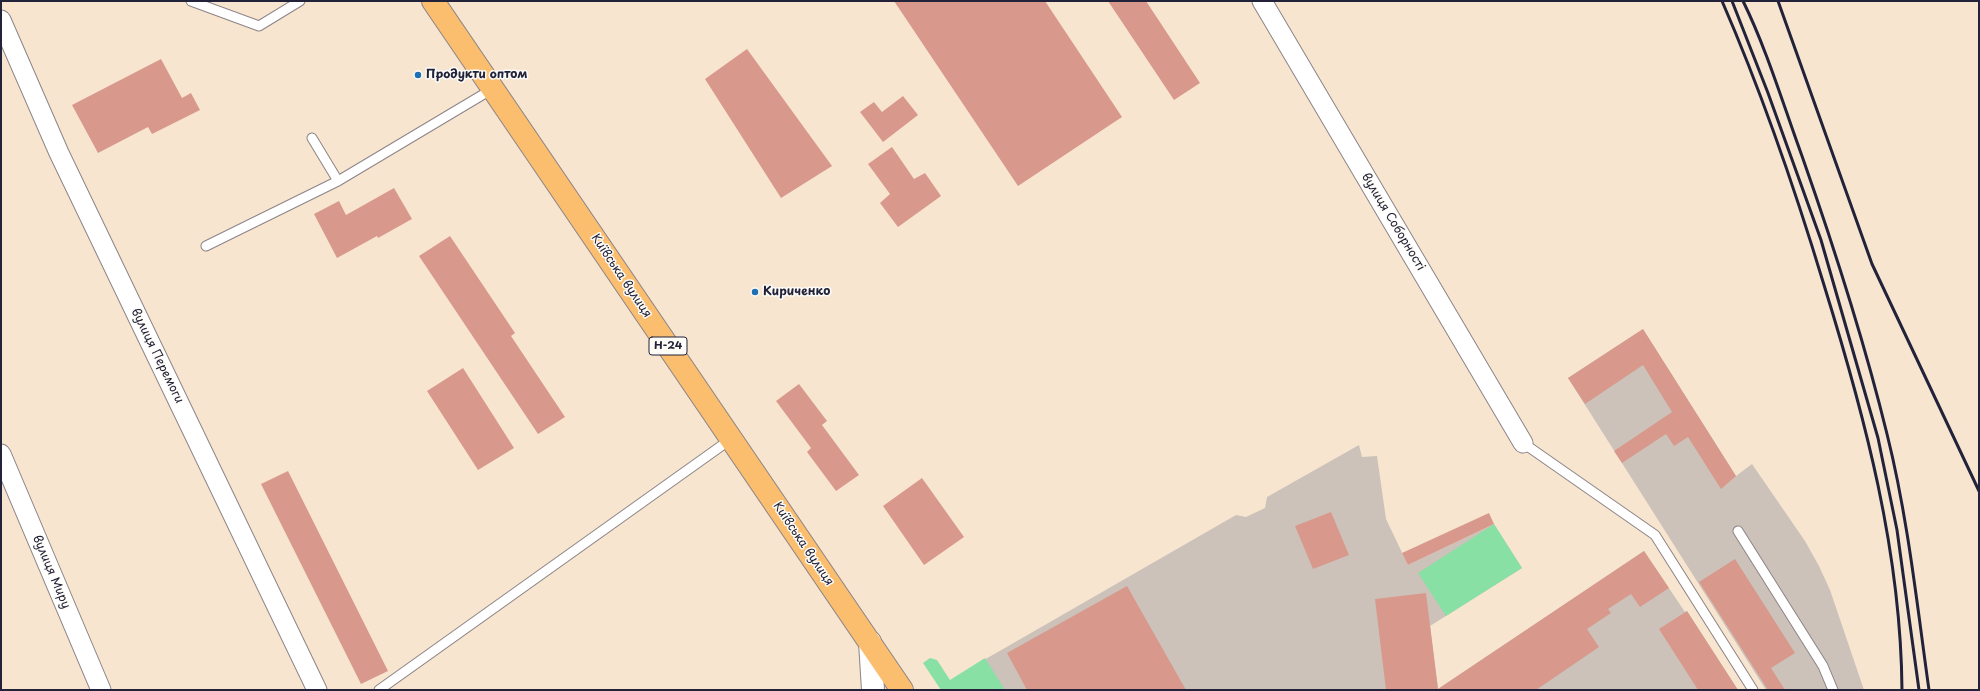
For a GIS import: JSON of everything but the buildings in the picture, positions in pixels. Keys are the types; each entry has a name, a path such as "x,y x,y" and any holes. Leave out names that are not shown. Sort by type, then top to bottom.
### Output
{"main road":[{"name":"Київська вулиця","path":"433,1 494,88 902,690"}],"street":[{"name":"вулиця Соборності","path":"1262,1 1523,443"},
{"name":"вулиця Перемоги","path":"1,20 59,153 317,690"},
{"name":"вулиця Миру","path":"1,454 101,690"},
{"path":"870,642 873,690"}],"lane":[{"path":"191,1 259,26 300,1"},
{"path":"206,246 338,181 494,88"},
{"path":"312,138 338,181"},
{"path":"379,690 731,439"},
{"path":"1523,443 1655,535 1753,690"},
{"path":"1738,531 1823,666 1832,690"}],"shaded area":[{"path":"1643,329 1736,476 1752,464 1805,541 1830,590 1864,690 1766,690 1568,378"},
{"path":"1359,445 1362,457 1377,456 1386,519 1408,565 1494,524 1522,568 1430,626 1438,689 1644,551 1685,612 1687,611 1738,690 992,690 977,664 1236,515 1246,517 1265,508 1267,497"}],"green space":[{"path":"1494,524 1522,568 1446,616 1418,573"},
{"path":"930,658 937,660 950,680 985,658 1005,690 941,690 923,663"}],"railway":[{"path":"1722,1 1751,71 1790,177 1853,385 1878,485 1888,536 1900,638 1902,690"},
{"path":"1732,1 1768,93 1821,240 1878,438 1897,530 1919,690"},
{"path":"1743,1 1767,58 1814,190 1869,364 1901,497 1929,690"},
{"path":"1778,1 1872,264 1979,491"}],"place":[{"name":"Продукти оптом","path":"418,75"},
{"name":"Кириченко","path":"755,292"}]}
